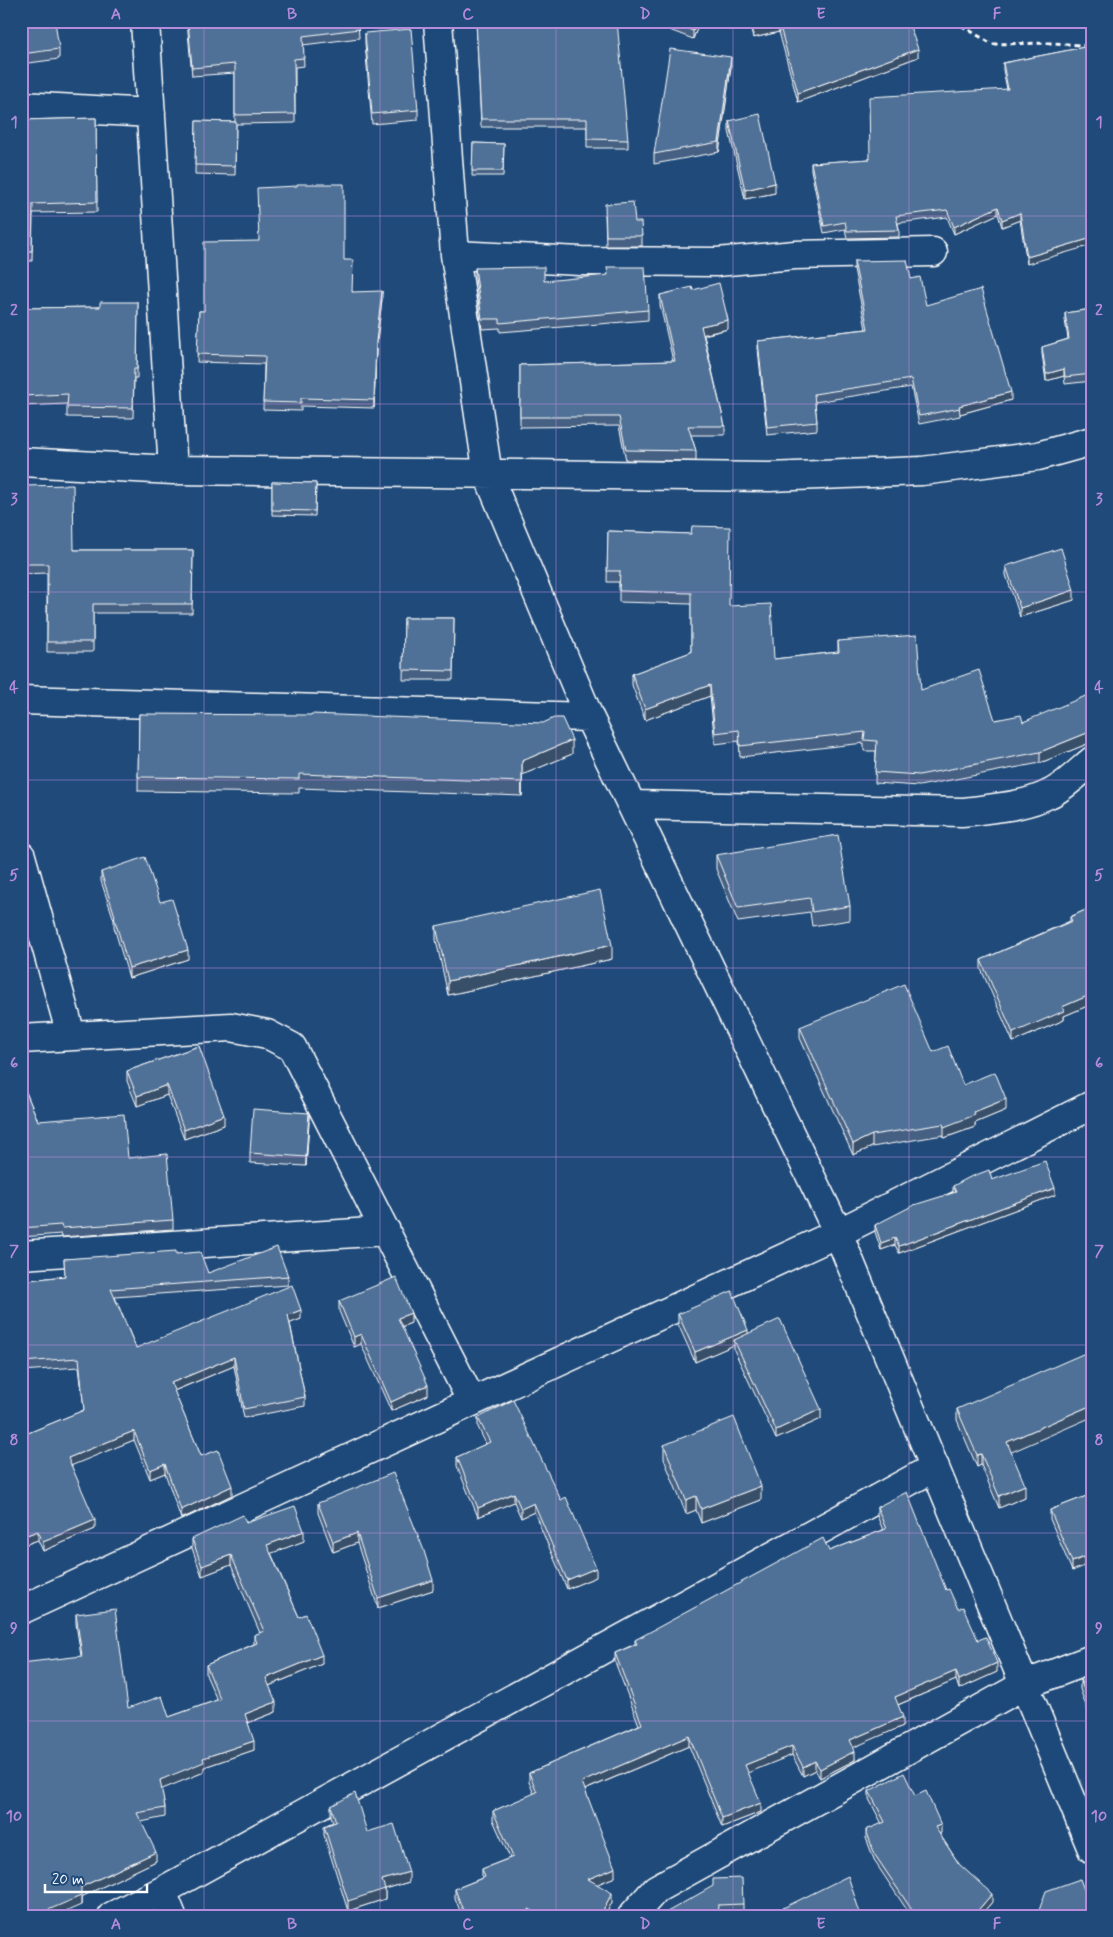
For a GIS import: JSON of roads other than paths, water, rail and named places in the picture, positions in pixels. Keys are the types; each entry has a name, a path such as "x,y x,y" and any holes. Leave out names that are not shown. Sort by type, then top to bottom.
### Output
{"street":[{"path":"145,21 172,470"},
{"path":"438,21 455,255 488,475 589,717 838,1233 1092,1849"},
{"path":"21,106 151,113"},
{"path":"455,255 581,260 717,262 804,255 933,252"},
{"path":"21,462 172,470 769,477 922,471 1038,456 1092,441"},
{"path":"21,700 589,717"},
{"path":"632,805 963,812 1028,802 1051,794 1092,761"},
{"path":"21,856 71,1035"},
{"path":"21,1039 231,1027 267,1034 292,1047 472,1402"},
{"path":"21,1610 838,1233 1092,1105"},
{"path":"21,1255 386,1231"},
{"path":"112,1916 162,1891 935,1467"},
{"path":"632,1916 656,1889 1024,1685 1092,1659"},
{"path":"162,1891 172,1916"}]}
